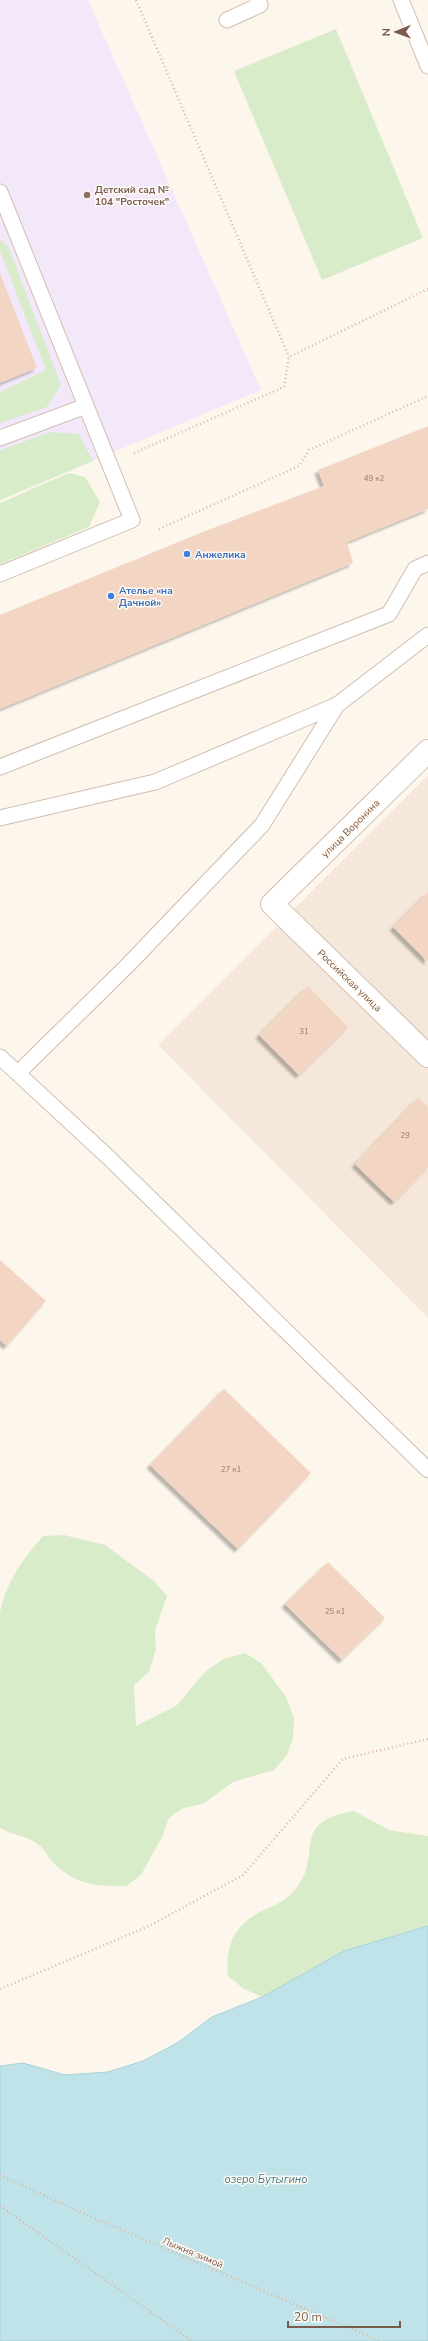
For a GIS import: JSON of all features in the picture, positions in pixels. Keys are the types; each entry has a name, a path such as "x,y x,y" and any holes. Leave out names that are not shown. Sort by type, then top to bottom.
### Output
{"street":[{"name":"улица Воронина","path":"272,904 428,751"},
{"name":"Российская улица","path":"272,904 428,1056"}],"lane":[{"path":"227,20 260,4 258,0"},
{"path":"401,0 428,66"},
{"path":"0,192 86,406 108,465 132,520 0,574"},
{"path":"0,438 86,406"},
{"path":"0,767 389,614 416,569 428,563"},
{"path":"0,818 155,782 337,705 428,635"},
{"path":"18,1073 128,965 262,825 337,705"},
{"path":"0,1057 114,1162 428,1470"}],"path":[{"path":"108,465 284,387 289,357 136,0"},
{"path":"289,357 428,288"},
{"path":"132,520 139,538 299,466 309,450 428,396"},
{"path":"0,1989 149,1926 243,1875 343,1759 428,1739"},
{"name":"Лыжня зимой","path":"0,2175 80,2212 380,2341"},
{"path":"0,2206 192,2341"}],"shaded area":[{"name":"Детский сад № 104 \"Росточек\"","path":"0,0 88,0 261,390 0,500"},
{"path":"428,775 428,1318 158,1045"}],"green space":[{"path":"336,29 423,238 322,280 234,71"},
{"path":"0,240 8,246 61,385 47,407 0,423 0,392 46,370 0,251"},
{"path":"51,432 79,434 93,461 0,500 0,450"},
{"path":"69,473 85,477 100,502 89,527 0,564 0,503"},
{"path":"64,1535 105,1545 154,1581 167,1596 155,1630 156,1649 149,1672 134,1685 136,1726 176,1706 205,1672 223,1659 245,1653 262,1664 286,1697 294,1718 293,1738 287,1755 274,1770 233,1782 203,1804 183,1808 169,1818 162,1837 141,1875 126,1886 95,1885 77,1880 51,1860 41,1847 34,1841 0,1828 0,1612 7,1590 16,1571 35,1545 43,1536"},
{"path":"354,1811 389,1830 428,1836 428,1926 344,1951 262,1997 244,1989 228,1976 228,1955 233,1938 244,1923 262,1911 283,1901 293,1892 303,1879 307,1866 310,1842 313,1832 320,1824 333,1816"}],"water":[{"name":"озеро Бутыгино","path":"428,1926 428,2341 0,2341 0,2066 23,2063 65,2075 108,2072 143,2061 177,2043 212,2017 262,1997 344,1951"}],"building":[{"path":"0,273 37,368 0,383"},
{"path":"428,426 428,509 347,542 353,563 0,709 0,615 203,532 324,486 318,470"},
{"path":"428,892 428,962 393,927"},
{"path":"308,986 348,1027 299,1075 259,1035"},
{"path":"418,1098 428,1107 428,1167 394,1202 355,1164"},
{"path":"0,1260 46,1301 7,1346 0,1340"},
{"path":"224,1389 311,1473 238,1549 150,1465"},
{"path":"328,1562 385,1618 342,1660 285,1604"}],"place":[{"name":"Детский сад № 104 \"Росточек\"","path":"87,195"},
{"name":"Анжелика","path":"187,554"},
{"name":"Ателье «на Дачной»","path":"111,596"}]}
